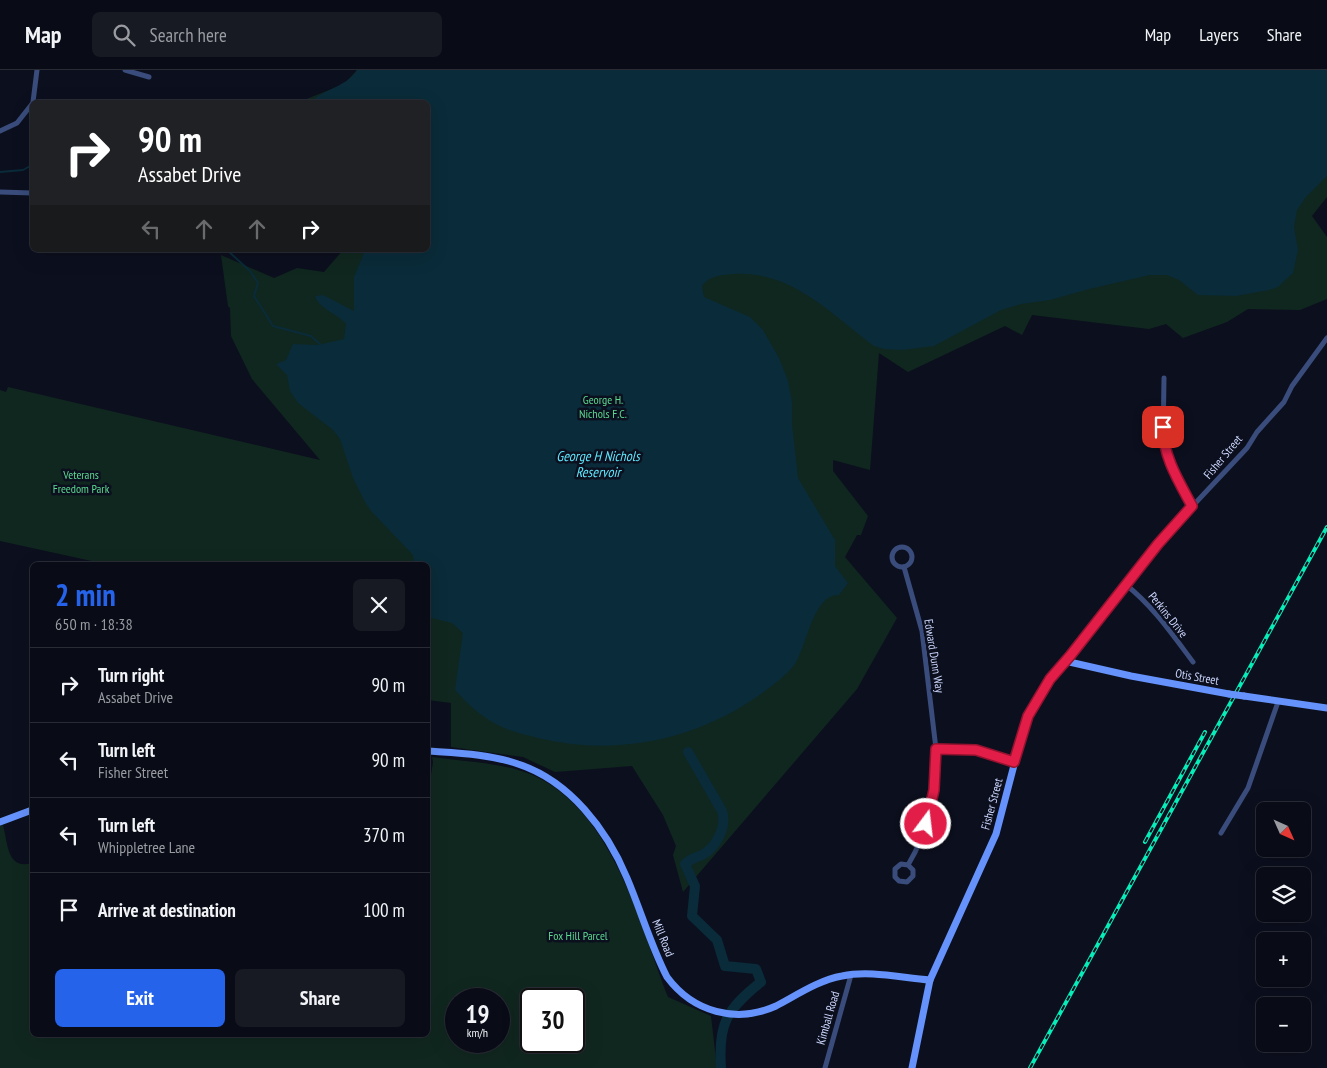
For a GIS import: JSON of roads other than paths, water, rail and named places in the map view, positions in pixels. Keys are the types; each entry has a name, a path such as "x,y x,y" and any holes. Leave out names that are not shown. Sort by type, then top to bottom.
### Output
{"main road":[{"name":"Otis Street","path":"1065,661 1131,676 1229,694 1327,708"},
{"name":"Fisher Street","path":"912,1068 930,980 996,834 1014,762 1031,710 1050,679 1065,661"},
{"name":"Mill Road","path":"430,751 518,764 547,778 576,801 598,825 617,856 667,977 685,996 700,1006 716,1012 733,1015 751,1014 768,1009 829,979 851,974 930,980"},
{"path":"0,822 30,811"}],"street":[{"path":"33,100 37,70"},
{"path":"125,70 150,77"},
{"path":"0,132 16,122 30,106"},
{"path":"0,192 30,193"},
{"name":"Fisher Street","path":"1065,661 1125,584 1192,506 1219,481 1247,448 1257,432 1284,402 1292,386 1327,338"},
{"path":"1164,378 1163,443 1173,470 1192,506"},
{"name":"Edward Dunn Way","path":"904,566 922,632 936,749 935,783 930,812 922,837 908,864"},
{"name":"Perkins Drive","path":"1125,584 1143,598 1156,612 1193,662"},
{"path":"1221,833 1248,788 1278,702"},
{"path":"936,749 976,750 1014,762"},
{"name":"Kimball Road","path":"825,1068 851,974"}],"water":[{"name":"George H Nichols Reservoir","path":"357,70 1327,70 1327,176 1306,197 1297,210 1294,227 1298,250 1293,273 1278,287 1236,296 1198,295 1179,280 1167,275 1150,275 1001,310 934,346 902,350 884,349 874,346 809,296 774,279 754,275 733,274 708,280 702,286 704,297 750,317 763,330 779,358 788,381 792,402 792,423 798,478 835,540 835,566 848,583 839,595 830,597 817,612 795,664 761,694 736,710 710,723 683,733 626,745 596,746 538,738 513,731 489,720 455,690 463,633 452,623 430,618 430,562 414,562 413,555 371,511 353,478 340,439 333,430 298,403 290,391 287,375 276,364 286,360 293,344 318,345 344,339 346,324 321,305 315,296 323,295 354,311 354,277 364,252 430,252 430,100 313,100 347,81"}],"waterway":[{"path":"0,172 23,170 30,166"},
{"path":"229,252 250,271 258,283 254,296 273,326 311,336 321,345"},
{"path":"688,752 722,811 723,817 720,836 712,847 685,864 695,886 692,916 717,940 725,966 756,969 761,982 740,1001 727,1019 721,1040 721,1068"}],"railway":[{"path":"1030,1068 1327,527"},
{"path":"1145,842 1205,732"}],"park label":[{"name":"George H. Nichols F.C.","path":"603,407"},
{"name":"Veterans Freedom Park","path":"81,482"},
{"name":"Fox Hill Parcel","path":"578,936"}]}
